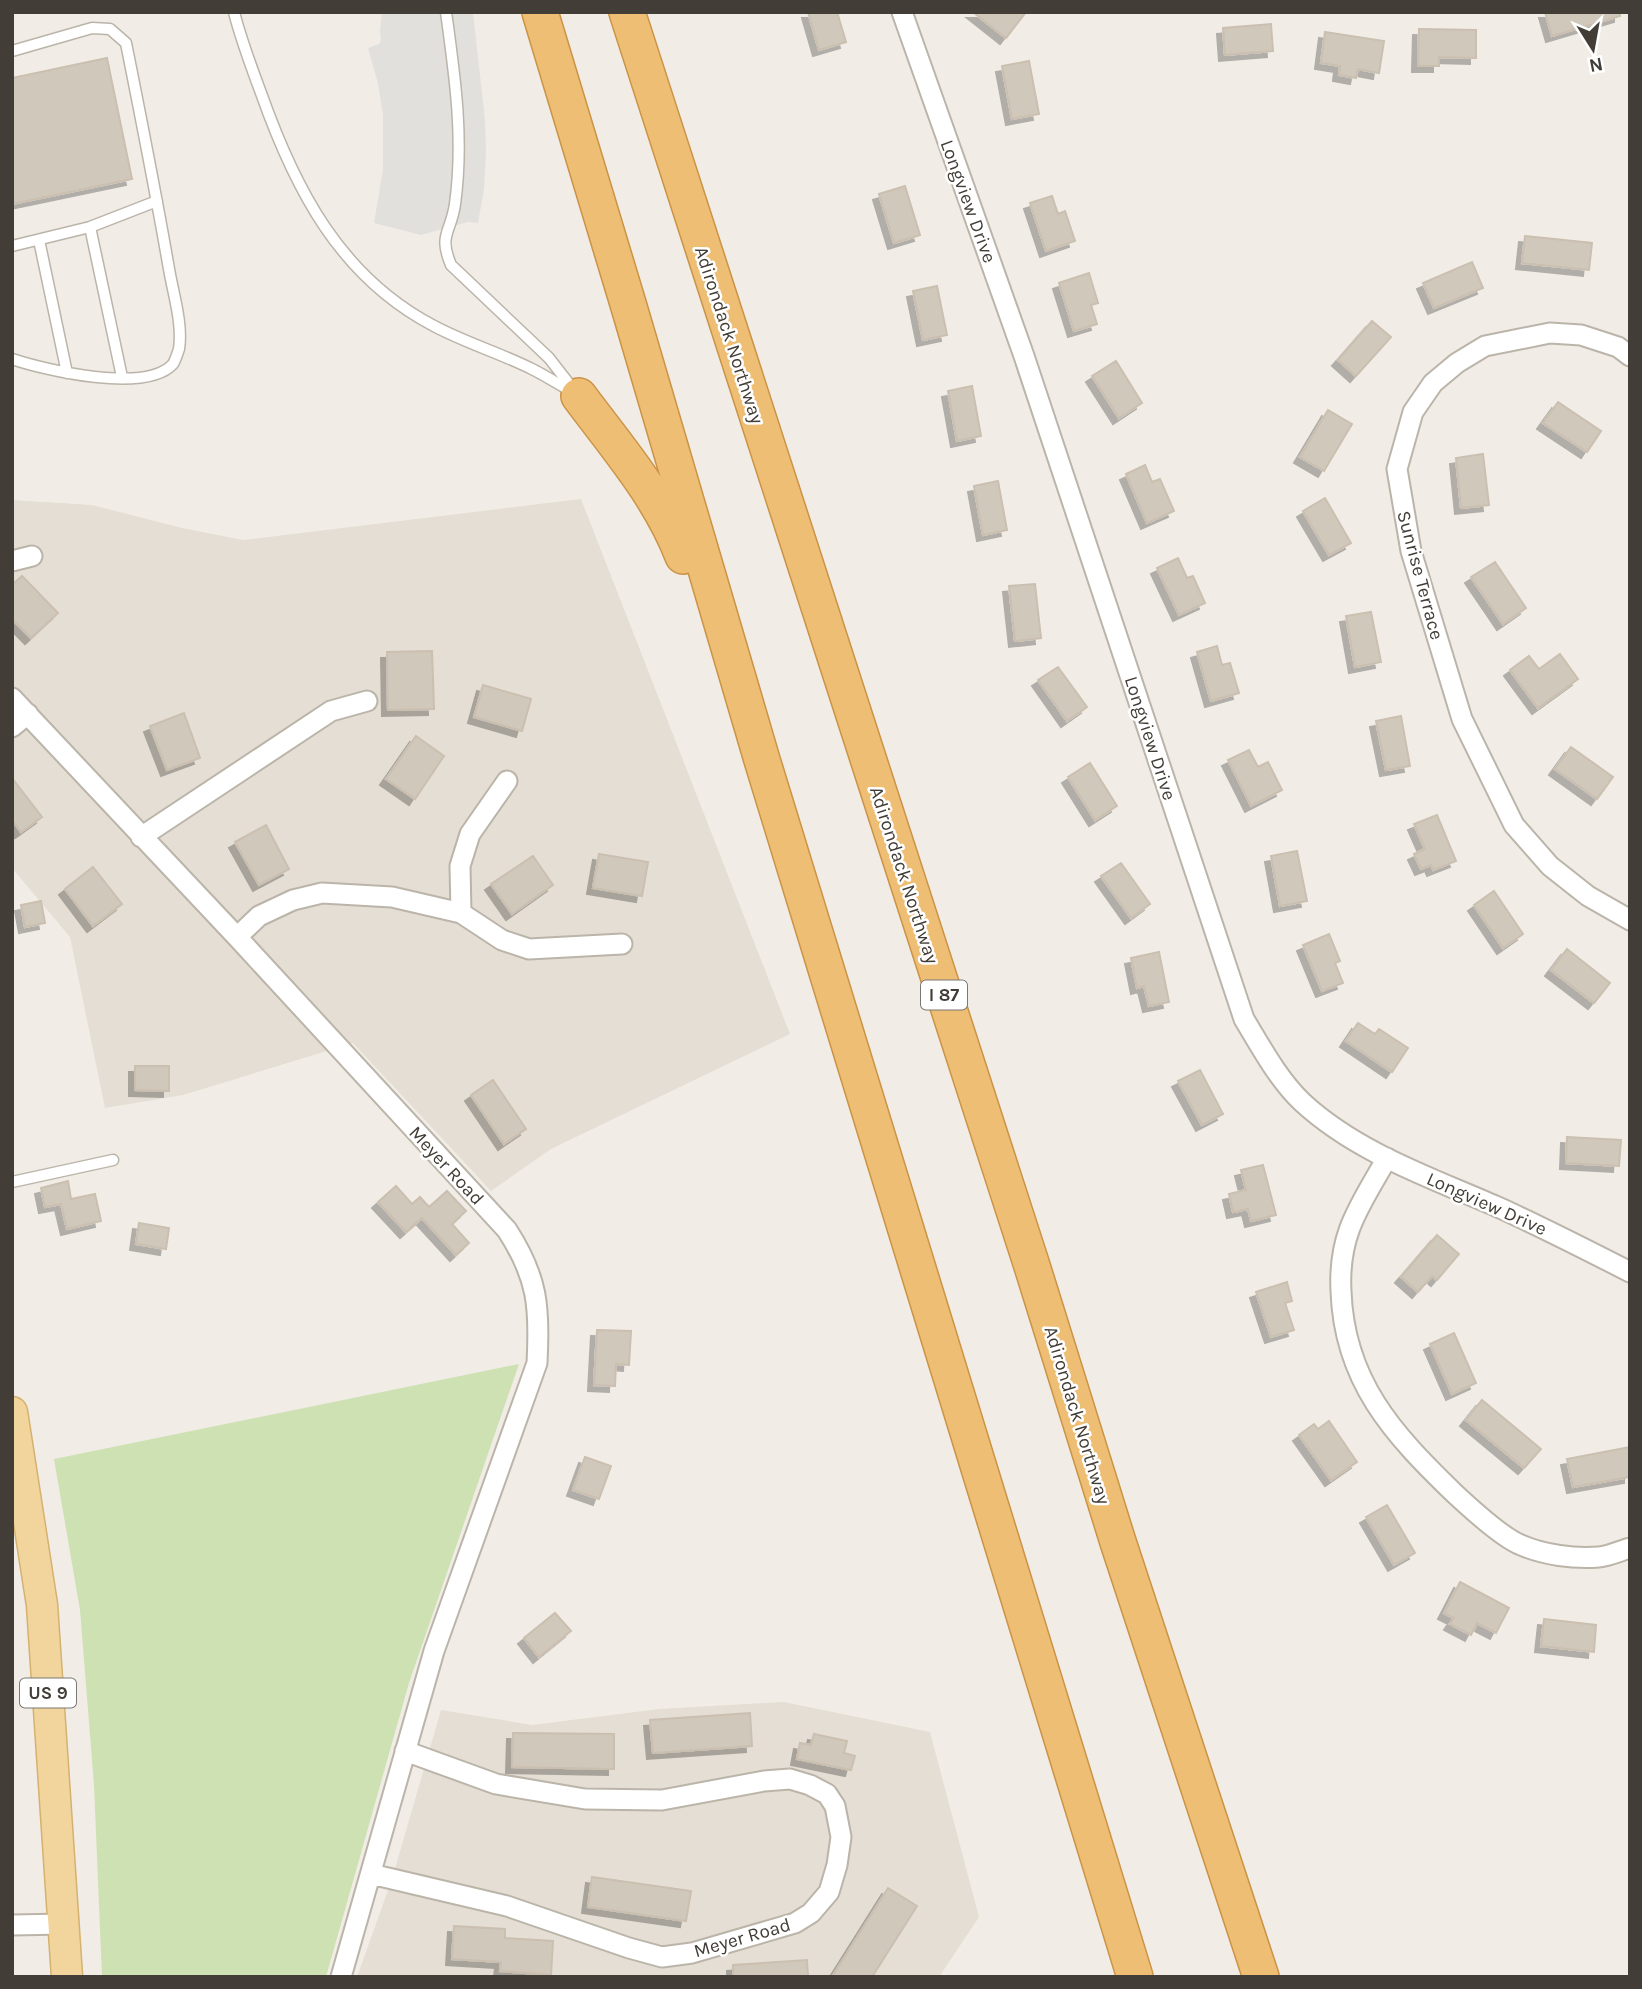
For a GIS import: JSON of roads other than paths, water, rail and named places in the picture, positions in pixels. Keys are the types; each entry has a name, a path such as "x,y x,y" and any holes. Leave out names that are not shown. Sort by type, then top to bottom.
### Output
{"highway":[{"path":"540,12 762,760 1135,1977"},
{"name":"Adirondack Northway","path":"627,12 1032,1266 1118,1542 1261,1977"},
{"path":"579,396 651,491 673,528 762,760"}],"main road":[{"name":"US 9","path":"12,1412 42,1605 67,1977"}],"street":[{"name":"Longview Drive","path":"902,12 1024,356 1244,1019 1268,1060 1300,1100 1331,1126 1387,1158 1519,1217 1630,1272"},
{"name":"Sunrise Terrace","path":"1630,356 1618,347 1581,335 1550,333 1485,346 1433,383 1413,412 1397,469 1411,551 1462,719 1514,825 1550,866 1588,896 1630,920"},
{"path":"12,561 32,556"},
{"name":"Meyer Road","path":"12,698 20,721 141,836 507,1230 521,1251 536,1297 539,1316 537,1363 434,1651 341,1977"},
{"path":"141,836 331,711 368,701"},
{"path":"461,913 460,866 470,834 507,781"},
{"path":"237,937 259,916 293,900 322,893 392,897 461,913 502,940 529,949 622,944"},
{"path":"1387,1158 1349,1225 1343,1245 1341,1291 1349,1340 1361,1377 1378,1409 1398,1436 1454,1493 1472,1510 1520,1545 1564,1556 1602,1557 1630,1548"},
{"name":"Meyer Road","path":"371,1874 507,1906 662,1957 692,1953 795,1923 811,1913 829,1892 837,1865 841,1837 835,1806 827,1794 790,1779 764,1781 662,1800 585,1799 496,1784 405,1751"},
{"path":"12,1925 65,1924"}],"lane":[{"path":"234,12 279,143 301,190 326,230 355,268 391,299 433,326 532,369 579,396"},
{"path":"446,12 458,96 460,170 453,218 444,239 446,252 451,265 549,358 579,396"},
{"path":"12,51 92,28 110,29 126,43 157,201 178,324 179,348 173,363 160,372 137,378 45,370 12,359"},
{"path":"12,246 90,227 157,201"},
{"path":"90,227 122,377"},
{"path":"39,240 67,373"},
{"path":"12,1182 113,1160"}]}
